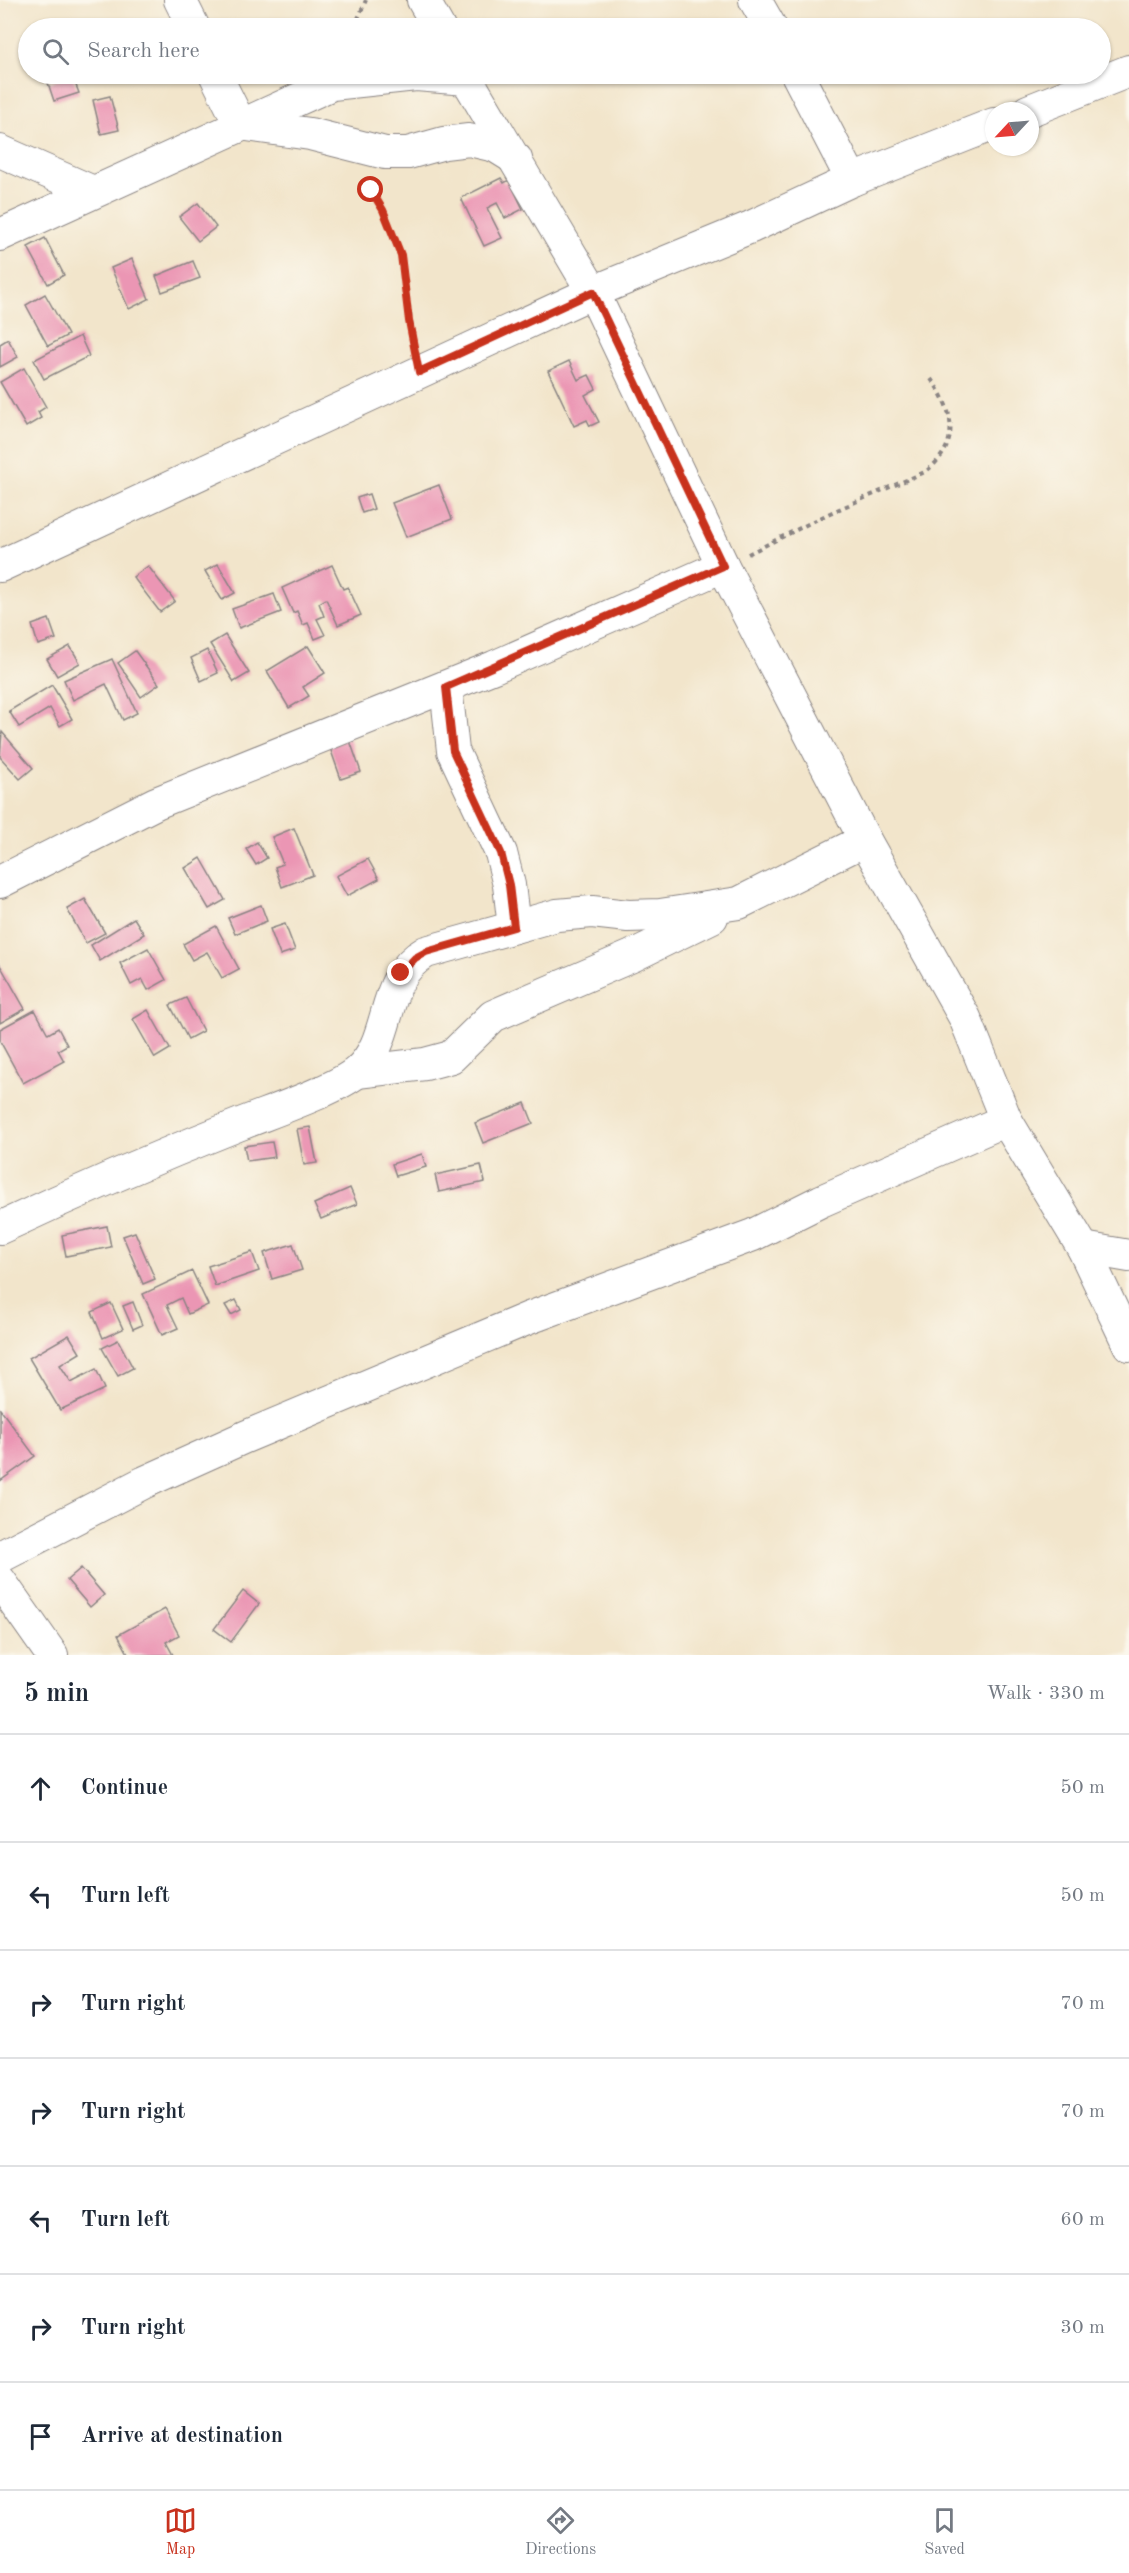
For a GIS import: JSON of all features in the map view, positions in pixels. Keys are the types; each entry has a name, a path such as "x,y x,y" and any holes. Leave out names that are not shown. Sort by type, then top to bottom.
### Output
{"street":[{"path":"180,0 189,18"},
{"path":"423,0 433,18"},
{"path":"755,0 765,18"},
{"path":"1111,78 1129,71"},
{"path":"220,84 240,124"},
{"path":"0,235 332,84"},
{"path":"471,84 593,292 723,566 865,840 965,1018 1006,1120 1083,1248 1129,1345"},
{"path":"802,84 852,180"},
{"path":"1039,107 1096,84"},
{"path":"240,124 283,129 385,153 408,153 444,143 469,140 495,146 516,159"},
{"path":"0,566 593,292 751,227 852,180 985,128"},
{"path":"0,151 93,192"},
{"path":"0,882 156,802 446,687 723,566"},
{"path":"446,687 453,751 501,853 509,885 514,927"},
{"path":"0,1228 94,1184 296,1101 357,1072 425,1064 451,1057 493,1016 632,956 865,840"},
{"path":"357,1072 374,1047 395,986 407,965 426,952 557,915 592,912 628,916 660,915 708,905 739,903"},
{"path":"0,1557 145,1482 245,1437 529,1318 753,1234 821,1201 1006,1120"},
{"path":"1083,1248 1129,1256"},
{"path":"0,1581 52,1655"}],"path":[{"path":"358,18 366,0"},
{"path":"344,142 383,210 401,255 409,321 419,372"},
{"path":"723,566 830,513 925,472 938,462 948,446 951,425 943,395 931,379"}],"building":[{"path":"48,84 76,84 79,93 54,101"},
{"path":"110,96 119,130 101,134 93,100"},
{"path":"501,178 504,183 509,180 523,209 505,218 497,203 487,208 502,238 484,246 461,198"},
{"path":"198,203 216,227 198,241 179,217"},
{"path":"45,238 64,275 48,284 28,247"},
{"path":"132,259 149,299 129,309 111,268"},
{"path":"193,261 200,278 162,292 156,276"},
{"path":"45,294 68,335 48,346 26,305"},
{"path":"80,336 89,356 44,379 34,360"},
{"path":"8,339 18,357 0,367 0,344"},
{"path":"569,361 578,380 589,375 596,389 585,395 599,422 590,426 587,420 574,426 548,371"},
{"path":"24,368 46,407 38,412 41,418 26,427 0,382"},
{"path":"439,485 452,519 406,537 392,503"},
{"path":"369,494 374,509 362,513 357,498"},
{"path":"218,564 235,593 222,600 205,571"},
{"path":"332,565 343,589 348,587 361,615 338,625 326,599 319,603 324,616 317,619 325,635 315,639 308,623 303,625 297,611 293,613 282,588"},
{"path":"148,566 175,601 160,612 133,577"},
{"path":"274,594 281,612 239,628 232,609"},
{"path":"49,619 56,639 38,645 32,625"},
{"path":"225,635 249,673 234,682 210,644"},
{"path":"70,646 80,663 57,676 47,659"},
{"path":"308,646 325,673 303,687 309,696 289,708 267,671"},
{"path":"207,650 218,673 201,681 191,658"},
{"path":"135,651 159,684 141,697 118,663"},
{"path":"112,659 137,713 123,720 106,684 73,700 64,680"},
{"path":"52,685 72,719 60,726 50,708 19,727 9,711"},
{"path":"2,732 33,768 20,779 0,757"},
{"path":"349,738 361,772 341,779 329,745"},
{"path":"294,828 313,875 282,887 275,867 283,864 272,837"},
{"path":"257,842 267,858 256,865 246,849"},
{"path":"201,858 225,900 209,909 185,868"},
{"path":"368,859 379,879 347,896 336,876"},
{"path":"85,899 105,933 86,943 67,909"},
{"path":"261,905 267,921 235,934 228,918"},
{"path":"134,918 144,934 100,961 91,945"},
{"path":"285,924 295,950 280,955 270,929"},
{"path":"216,926 239,969 222,978 207,952 192,960 183,944"},
{"path":"148,948 166,980 148,990 142,979 131,985 120,963"},
{"path":"0,965 25,1009 0,1023"},
{"path":"186,998 203,1031 188,1039 170,1005"},
{"path":"35,1010 48,1034 58,1028 67,1045 58,1050 64,1061 23,1083 0,1041 0,1029"},
{"path":"148,1010 170,1049 155,1058 133,1019"},
{"path":"525,1103 533,1123 483,1143 475,1123"},
{"path":"310,1127 317,1163 304,1165 297,1129"},
{"path":"272,1142 275,1157 247,1161 244,1146"},
{"path":"422,1154 426,1167 396,1176 392,1164"},
{"path":"481,1165 485,1182 439,1192 435,1175"},
{"path":"350,1188 357,1204 321,1219 314,1204"},
{"path":"107,1226 111,1247 66,1256 62,1235"},
{"path":"135,1232 155,1279 143,1284 123,1236"},
{"path":"293,1244 302,1270 272,1279 264,1253"},
{"path":"252,1252 259,1271 215,1286 208,1266"},
{"path":"192,1271 208,1305 188,1314 181,1298 167,1305 178,1328 162,1335 143,1294"},
{"path":"236,1300 241,1310 231,1315 225,1305"},
{"path":"133,1302 142,1325 133,1329 123,1306"},
{"path":"111,1303 123,1329 103,1338 92,1312"},
{"path":"69,1335 80,1353 60,1365 71,1382 96,1369 105,1389 60,1410 29,1358"},
{"path":"118,1340 133,1368 118,1376 102,1348"},
{"path":"0,1409 35,1456 0,1481"},
{"path":"81,1568 104,1595 90,1607 67,1580"},
{"path":"243,1591 259,1604 231,1642 214,1629"},
{"path":"165,1609 179,1635 166,1642 173,1655 129,1655 118,1635"}],"route":[{"path":"371,190 383,210 401,255 406,279 409,321 419,372 593,292 723,566 446,687 448,724 453,751 501,853 509,885 514,927 426,952 415,958 401,973"}]}
